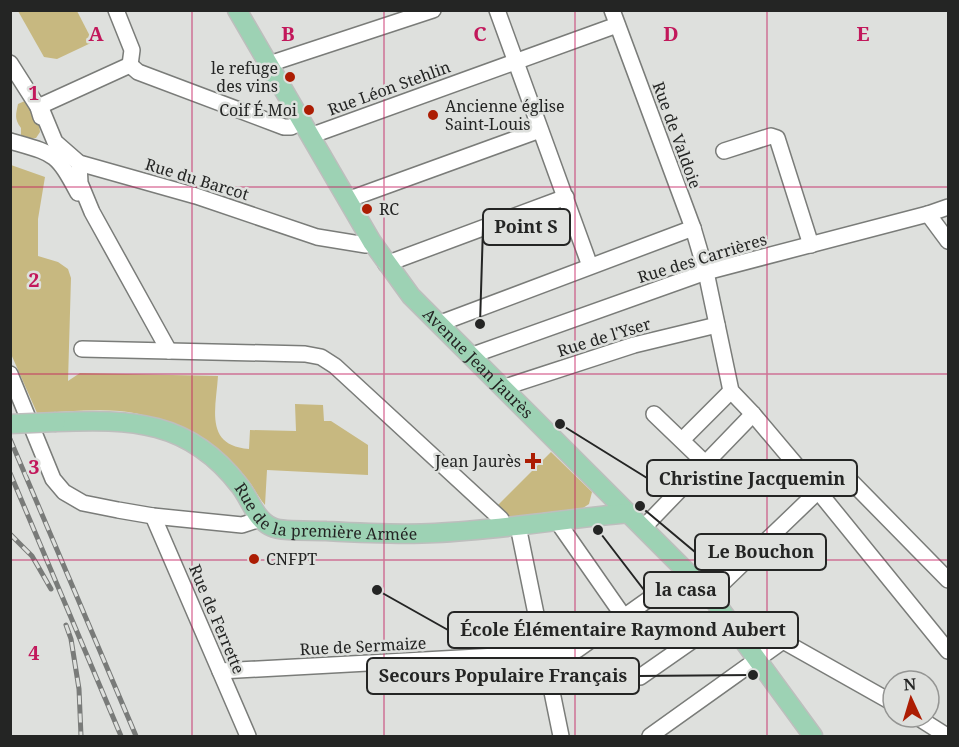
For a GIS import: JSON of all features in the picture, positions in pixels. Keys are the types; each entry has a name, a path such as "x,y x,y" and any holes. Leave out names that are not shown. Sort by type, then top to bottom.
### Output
{"main road":[{"name":"Avenue Jean Jaurès","path":"237,10 346,200 386,264 411,296 710,595 813,736"},
{"name":"Rue de la première Armée","path":"10,424 100,420 136,423 175,433 219,462 240,486 260,519 272,528 350,533 433,534 629,513"}],"street":[{"path":"38,107 130,65 132,50 116,10"},
{"path":"268,67 274,62 433,10"},
{"path":"497,10 590,266"},
{"name":"Rue Léon Stehlin","path":"130,65 138,72 284,127 305,129 515,60 614,18"},
{"name":"Rue de Valdoie","path":"614,18 693,228 706,272 731,391"},
{"path":"10,63 38,107 50,148"},
{"path":"346,200 540,130"},
{"path":"724,151 771,136 777,138 811,245"},
{"name":"Rue du Barcot","path":"10,141 50,148 72,166 196,196 317,237 366,245 372,242"},
{"path":"72,166 92,212 169,351"},
{"path":"386,264 566,197"},
{"name":"Rue des Carrières","path":"470,356 706,272 948,207"},
{"path":"928,214 948,241"},
{"path":"438,324 693,228"},
{"name":"Rue de l'Yser","path":"502,388 634,345 717,325"},
{"path":"82,349 305,354 321,357 335,366 510,527 545,654 561,736"},
{"path":"10,374 53,479 64,492 83,503 153,516 242,525 260,519"},
{"path":"682,440 731,391 818,491 948,651"},
{"path":"654,414 705,463"},
{"path":"643,528 753,414"},
{"path":"710,595 840,470 948,580"},
{"name":"Rue de Ferrette","path":"153,516 248,736"},
{"path":"556,521 624,616"},
{"name":"Rue de Sermaize","path":"220,671 545,654 577,650 687,572"},
{"path":"640,677 726,617"},
{"path":"650,736 668,731 783,641 881,696"}],"shaded area":[{"path":"18,11 77,11 93,42 57,59 44,57"},
{"path":"27,100 38,117 40,132 36,138 27,139 21,135 21,128 16,119 18,104"},
{"path":"11,165 45,177 38,219 38,256 58,262 68,269 71,278 68,381 80,373 218,376 215,412 219,433 225,441 249,449 250,430 296,431 295,404 323,405 324,421 331,421 368,445 368,475 267,470 265,505 236,466 207,443 172,425 154,418 120,411 37,413 11,354"},
{"path":"551,452 592,492 589,504 583,508 509,517 497,506"}],"railway":[{"path":"10,439 136,736"},
{"path":"10,473 121,736"},
{"path":"10,534 32,556 51,589"},
{"path":"66,625 71,639 79,689 81,736"}],"place":[{"name":"le refuge des vins","path":"290,77"},
{"name":"Coif É Moi","path":"309,110"},
{"name":"Ancienne église Saint-Louis","path":"433,115"},
{"name":"RC","path":"367,209"},
{"name":"Point S","path":"480,324"},
{"name":"Christine Jacquemin","path":"560,424"},
{"name":"Jean Jaurès","path":"533,461"},
{"name":"Le Bouchon","path":"640,506"},
{"name":"la casa","path":"598,530"},
{"name":"CNFPT","path":"254,559"},
{"name":"École Élémentaire Raymond Aubert","path":"377,590"},
{"name":"Secours Populaire Français","path":"753,675"}]}
